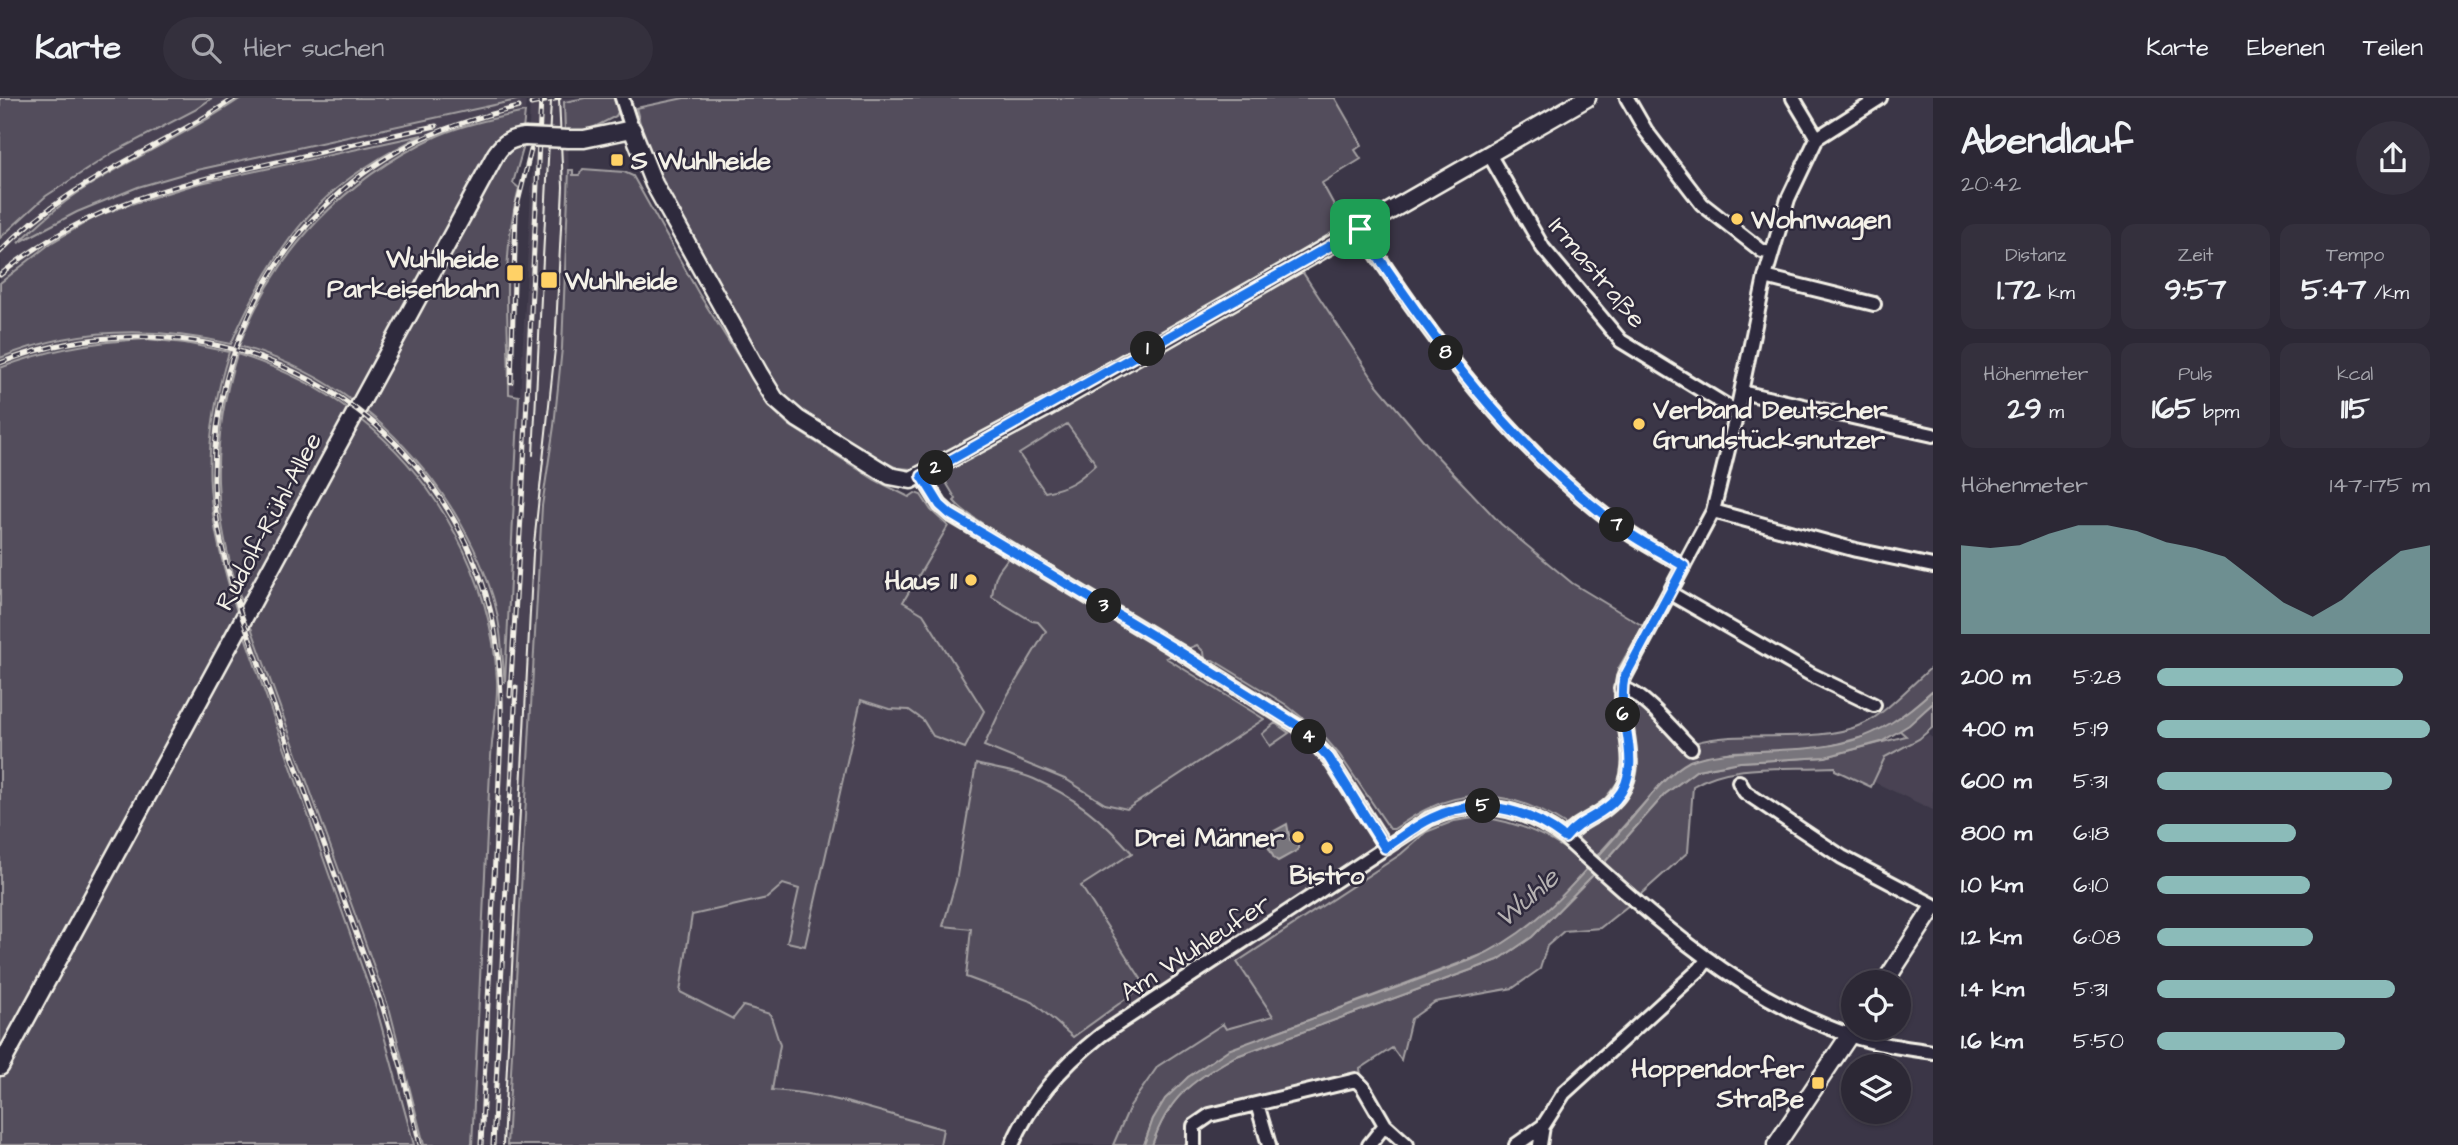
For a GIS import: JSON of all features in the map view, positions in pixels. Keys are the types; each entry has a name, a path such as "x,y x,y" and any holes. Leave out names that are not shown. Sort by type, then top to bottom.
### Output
{"main road":[{"path":"632,129 654,184 775,398 798,419 890,476 911,480 1360,229 1587,98"},
{"name":"Rudolf-Rühl-Allee","path":"0,1067 496,154 506,142 514,138 584,139 632,129"},
{"path":"1893,970 1933,907"},
{"path":"1776,1145 1846,1040"}],"street":[{"path":"622,98 632,129"},
{"path":"1628,98 1646,131 1702,204 1762,251 1771,253"},
{"path":"1793,98 1817,138"},
{"path":"1841,1027 1772,1000 1707,960 1670,932 1565,838 1576,825 1604,811 1617,799 1626,784 1630,754 1621,689 1627,670 1713,511 1765,277 1788,199 1817,138 1880,98"},
{"name":"Irmastraße","path":"1489,155 1542,248 1621,341 1737,411"},
{"path":"1360,229 1428,330 1491,407 1548,468 1624,530 1684,566"},
{"path":"1765,277 1874,304"},
{"path":"1741,392 1933,435"},
{"path":"922,476 946,512 1300,727 1329,758 1385,848"},
{"path":"1713,511 1856,550 1933,566"},
{"path":"1670,593 1812,675 1874,705"},
{"path":"1621,689 1632,692 1647,704 1691,748"},
{"path":"1739,782 1745,792 1825,848 1933,907"},
{"name":"Am Wuhleufer","path":"1012,1145 1039,1096 1091,1043 1429,819 1457,809 1489,807 1515,811 1545,824 1565,838"},
{"path":"1516,1145 1543,1126 1564,1093 1707,960"},
{"path":"1877,1040 1894,1046 1933,1052"},
{"path":"1194,1145 1194,1126 1210,1115 1356,1080 1385,1125 1407,1145"},
{"path":"1257,1104 1269,1145"},
{"path":"1369,1145 1385,1125"},
{"path":"1540,1145 1543,1126"}],"shaded area":[{"path":"0,98 212,98 195,110 114,152 46,196 0,238"},
{"path":"212,98 241,98 205,123 88,186 51,212 21,241 77,212 138,187 197,170 526,98 525,112 489,119 349,190 291,250 266,286 239,345 287,362 338,390 374,418 431,478 470,540 493,598 505,677 533,154 520,198 514,395 509,394 505,306 509,233 528,157 530,98 585,98 567,102 569,178 562,348 542,506 507,1145 472,1145 489,782 498,681 491,632 472,569 418,475 336,400 265,363 237,355 220,416 217,457 221,523 226,549 235,583 390,1011 424,1145 414,1145 377,1010 222,564 210,498 209,439 228,352 170,341 112,340 33,355 0,368 0,358 32,347 102,332 163,332 231,344 247,306 266,273 296,231 334,190 373,161 419,136 196,184 97,216 51,243 0,283 0,238 46,196 114,152 195,110"},
{"path":"241,98 526,98 197,170 138,187 77,212 18,243 80,191"},
{"path":"585,98 615,98 618,112 616,116 583,133 565,132 564,102"},
{"name":"Wuhlheide","path":"684,98 1335,98 1362,145 1355,150 1361,159 1322,183 1345,225 1292,256 1377,385 1434,453 1501,524 1572,583 1643,626 1618,669 1615,685 1632,694 1694,743 1735,737 1801,736 1844,731 1871,720 1933,666 1933,690 1898,721 1909,724 1933,703 1933,727 1919,739 1885,757 1871,787 1835,770 1835,767 1743,770 1708,778 1693,786 1688,852 1641,894 1635,893 1603,864 1665,794 1697,770 1740,762 1825,757 1906,736 1892,724 1874,734 1818,749 1731,752 1690,761 1664,781 1596,857 1579,839 1579,832 1611,814 1624,801 1636,778 1638,760 1622,760 1619,780 1598,808 1566,825 1516,801 1481,796 1445,802 1390,829 1339,754 1319,731 1285,704 1213,660 1205,660 1204,652 1197,645 1166,658 1264,719 1127,809 1105,804 1067,780 984,746 1007,696 1046,631 1038,622 992,597 998,572 1008,557 1010,544 954,501 956,499 932,459 912,469 897,468 813,420 783,395 772,382 660,180 646,146 636,108","holes":["1067,424 1096,464 1073,482 1045,492 1019,454"]},
{"path":"525,112 523,130 511,132 355,403 300,369 239,346 272,279 293,249 343,196 404,153 437,136 469,125"},
{"path":"422,135 356,174 319,204 275,260 231,344 173,334 114,333 57,340 0,358 0,283 51,243 97,216 196,184"},
{"name":"Wuhlheide","path":"525,142 513,183 519,188 507,265 509,394 519,396 505,683 496,607 471,543 424,469 405,447 362,408 508,149"},
{"name":"Wuhlheide","path":"583,169 624,172 633,176 699,294 770,407 789,425 875,480 909,497 915,493 921,495 931,510 948,526 903,602 923,614 984,711 965,748 933,736 923,720 909,710 889,709 861,700 805,946 787,942 799,889 783,884 767,898 692,915 680,992 733,1019 743,1006 770,1014 780,1045 772,1090 837,1100 943,1129 940,1145 507,1145 542,506 562,348 569,170 573,170 573,175 579,175"},
{"path":"147,339 229,352 213,423 210,486 219,549 239,618 0,1060 0,368 72,347"},
{"path":"237,354 297,378 351,411 244,608 225,544 218,482 222,420"},
{"path":"358,417 412,470 455,533 472,568 493,642 497,696 490,771 472,1145 424,1145 390,1011 248,619"},
{"path":"1070,418 1407,773 1518,800 1512,823 1564,846 1273,1016 1226,1029 1222,1025 1158,1066 1130,1106 1113,1145 761,1145 733,1020 680,992 692,915 767,898 783,884 799,889 787,942 805,946 884,598 938,521 955,503 956,499 951,490"},
{"path":"242,628 377,1010 414,1145 0,1145 0,1077"},
{"path":"1933,690 1933,703 1909,725 1881,742 1825,757 1740,762 1697,770 1665,794 1595,873 1532,937 1498,960 1234,1057 1205,1074 1183,1092 1166,1115 1152,1145 1144,1145 1153,1119 1165,1099 1188,1077 1228,1050 1471,960 1519,933 1560,898 1666,779 1690,761 1723,753 1811,748 1853,740 1891,723"},
{"path":"1275,723 1289,733 1270,746 1262,734"},
{"path":"1928,735 1933,738 1933,810 1874,782 1885,757"},
{"path":"976,764 1027,776 1049,786 1099,820 1132,853 1081,886 1145,985 1073,1037 1033,1002 966,977 971,929 943,926 956,881"},
{"path":"1480,817 1510,823 1538,833 1564,848 1588,867 1558,902 1533,924 1492,951 1274,1033 1188,1077 1153,1119 1144,1145 1113,1145 1130,1106 1158,1066 1223,1024 1226,1029 1273,1016 1237,962 1401,854 1426,832 1454,821"},
{"path":"1287,824 1290,840 1298,842 1298,850 1278,861 1263,837"},
{"path":"1595,873 1629,905 1600,928 1564,931 1547,946 1540,969 1513,988 1435,1002 1411,1019 1401,1060 1392,1048 1360,1069 1361,1074 1211,1111 1190,1145 1152,1145 1158,1129 1174,1103 1205,1074 1234,1057 1498,960 1532,937"}],"tram line":[{"path":"503,1145 533,553 555,349 563,187 559,98"},
{"path":"533,455 551,101"}],"railway":[{"path":"0,252 26,227 83,186 235,98"},
{"path":"510,696 541,98"},
{"path":"531,104 559,98"},
{"path":"420,1145 402,1070 383,1008 231,582 215,502 216,433 225,382 241,333 263,287 291,245 325,206 364,173 409,145 463,123 519,107"},
{"path":"0,275 67,229 138,199 212,177 436,126"},
{"path":"511,382 516,210 531,150"},
{"path":"0,363 76,342 151,337 225,347 294,372 356,409 411,460 455,521 486,594 497,646 500,682 501,736 481,1145"},
{"path":"493,1145 516,687"}],"place":[{"name":"S Wuhlheide","path":"617,160"},
{"name":"Wohnwagen","path":"1737,219"},
{"name":"Wuhlheide Parkeisenbahn","path":"515,273"},
{"name":"Wuhlheide","path":"549,280"},
{"name":"Verband Deutscher Grundstücksnutzer","path":"1639,424"},
{"name":"Haus 11","path":"971,580"},
{"name":"Drei Männer","path":"1298,837"},
{"name":"Bistro","path":"1327,848"},
{"name":"Hoppendorfer Straße","path":"1818,1083"}],"route":[{"path":"1360,229 1428,330 1498,414 1548,468 1624,530 1684,566 1624,678 1620,694 1630,754 1626,784 1617,799 1604,811 1576,825 1565,838 1537,819 1515,811 1481,806 1457,809 1429,819 1385,848 1329,758 1300,727 946,512 922,476 1360,229"}],"water label":[{"name":"Wuhle","path":"1526,897"}]}
